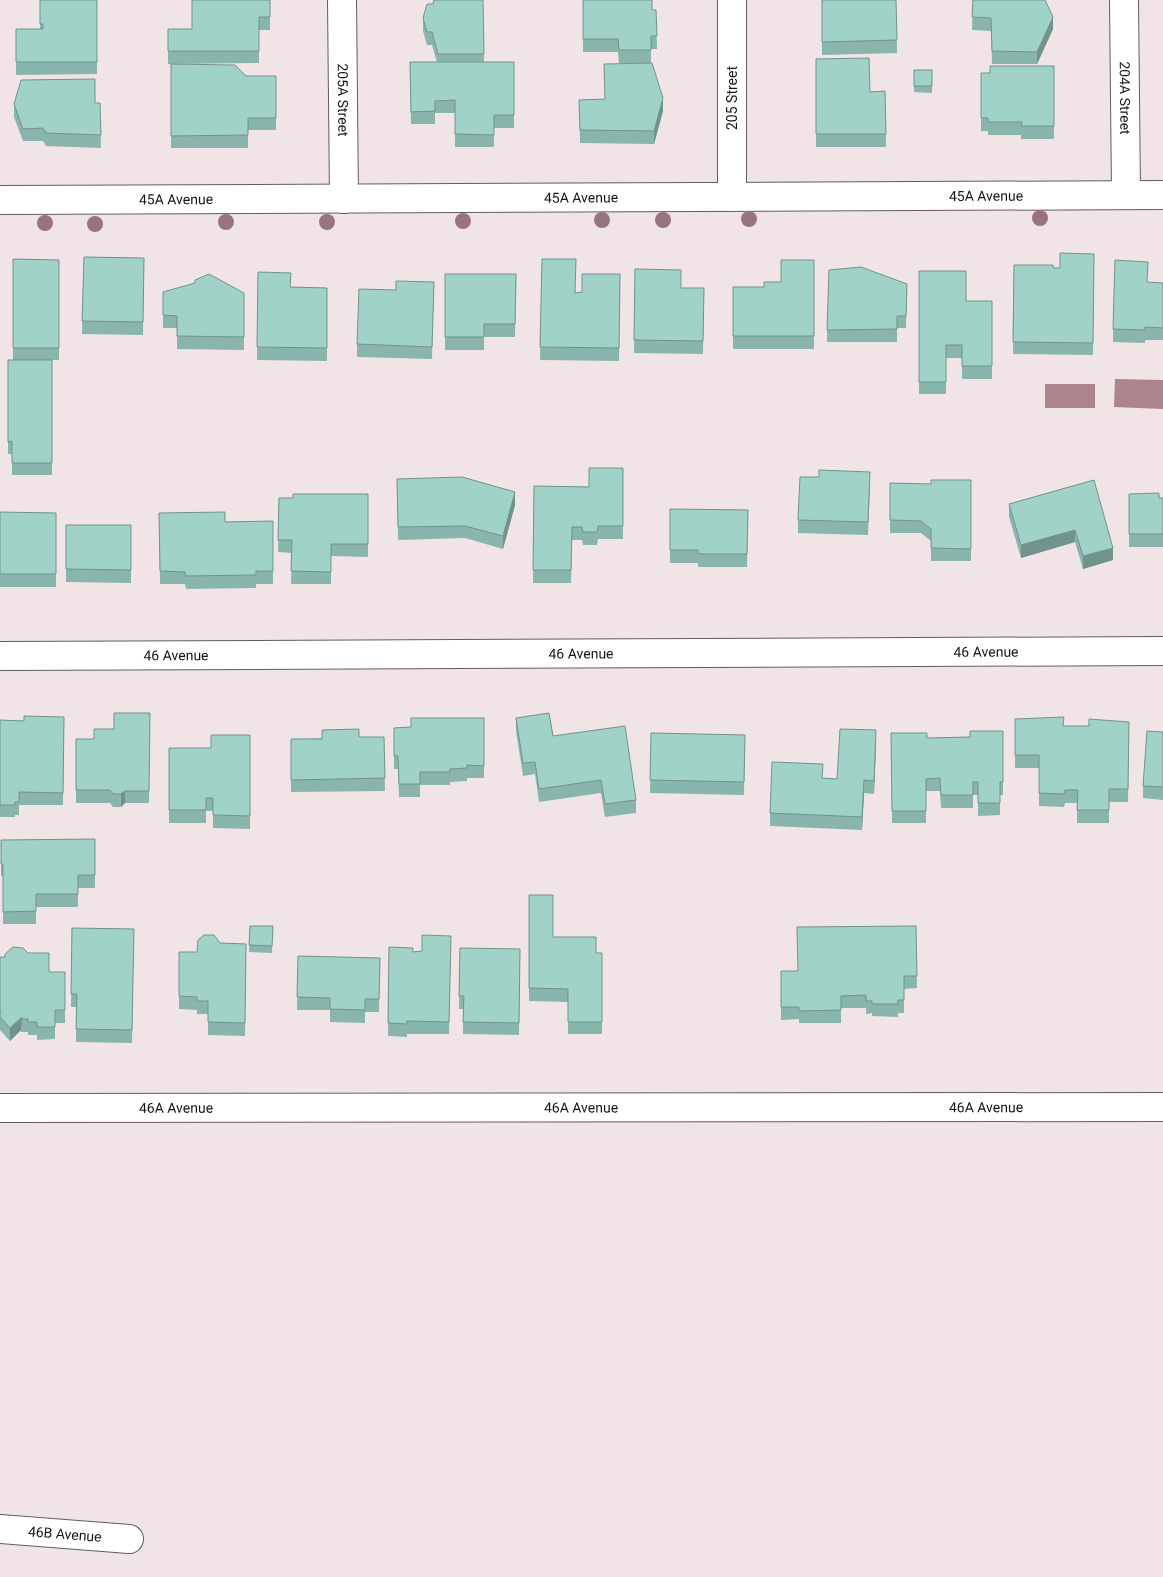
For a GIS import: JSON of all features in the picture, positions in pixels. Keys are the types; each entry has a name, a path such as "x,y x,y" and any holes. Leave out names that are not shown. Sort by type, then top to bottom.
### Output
{"street":[{"name":"205A Street","path":"342,0 344,199"},
{"name":"205 Street","path":"732,0 732,197"},
{"name":"204A Street","path":"1124,0 1126,194"},
{"name":"45A Avenue","path":"0,200 1163,194"},
{"name":"46 Avenue","path":"0,656 1163,651"},
{"name":"46A Avenue","path":"0,1108 1163,1107"},
{"name":"46B Avenue","path":"0,1529 129,1539"}],"shaded area":[{"path":"1115,379 1163,380 1163,409 1114,407"},
{"path":"1045,384 1095,384 1095,408 1045,408"}],"building":[{"path":"40,0 97,0 97,62 16,62 16,29 43,29 43,24 40,24"},
{"path":"192,0 270,0 270,17 259,17 259,51 168,51 168,29 192,29"},
{"path":"434,0 483,0 484,54 438,54 432,32 427,32 423,18 427,4 433,4"},
{"path":"583,0 652,0 652,10 656,10 657,36 651,36 651,50 619,50 618,39 583,39"},
{"path":"822,0 896,0 897,40 822,42"},
{"path":"973,0 1045,0 1053,17 1037,52 992,51 991,18 972,17"},
{"path":"869,58 870,92 885,91 886,134 816,134 816,59"},
{"path":"410,62 514,62 514,115 494,115 494,135 455,134 455,100 435,101 435,111 411,112"},
{"path":"652,63 663,98 654,131 580,130 579,100 605,99 604,64"},
{"path":"171,64 235,65 246,76 276,76 276,118 248,118 248,135 171,136"},
{"path":"990,66 1054,66 1054,126 1021,126 1022,122 988,122 988,118 981,118 981,73 990,73"},
{"path":"914,70 932,70 932,86 914,86"},
{"path":"95,79 95,103 100,103 101,135 46,133 43,128 23,129 14,104 21,80"},
{"path":"1060,253 1094,254 1093,343 1013,342 1014,265 1053,265 1053,268 1060,268"},
{"path":"84,257 144,258 143,322 82,321"},
{"path":"13,259 59,260 59,348 13,348"},
{"path":"542,259 576,259 575,293 582,292 582,274 620,274 619,348 540,347"},
{"path":"781,260 814,260 814,336 733,336 733,287 764,287 764,282 781,282"},
{"path":"1115,260 1148,262 1147,282 1163,283 1163,328 1145,327 1145,330 1113,329"},
{"path":"861,267 907,284 906,316 897,316 897,329 827,330 829,270"},
{"path":"635,269 681,270 681,288 704,288 703,341 634,340"},
{"path":"919,271 966,271 966,301 992,301 992,366 962,366 962,345 946,345 946,382 919,382"},
{"path":"258,272 291,273 290,287 327,288 327,348 257,347"},
{"path":"209,274 244,293 244,337 177,336 177,316 163,315 163,292 195,283 195,280"},
{"path":"445,274 516,274 515,324 484,324 484,337 445,337"},
{"path":"396,281 434,282 432,347 357,344 359,289 396,290"},
{"path":"8,360 52,360 52,463 12,463 12,441 8,442"},
{"path":"589,468 623,468 623,526 598,526 597,532 583,532 582,527 572,527 571,570 533,570 534,486 589,487"},
{"path":"819,470 870,472 868,522 798,520 800,477 819,477"},
{"path":"462,477 515,492 503,536 465,526 398,527 397,479"},
{"path":"931,480 971,480 971,549 931,548 931,529 921,521 890,520 890,483 931,484"},
{"path":"1094,480 1113,548 1083,556 1075,530 1021,545 1009,504"},
{"path":"1159,493 1159,498 1163,498 1163,534 1129,534 1129,494"},
{"path":"293,494 368,494 368,544 331,544 331,572 291,571 292,540 278,540 279,498 293,498"},
{"path":"670,509 748,510 747,554 698,554 698,550 670,550"},
{"path":"0,512 56,513 56,574 0,574"},
{"path":"225,512 225,522 273,521 273,571 256,571 256,575 186,576 185,572 160,571 159,513"},
{"path":"66,525 131,525 131,570 66,569"},
{"path":"114,713 150,713 149,791 125,791 121,794 113,794 110,790 76,790 76,739 94,739 94,729 114,729"},
{"path":"549,713 553,736 625,726 636,800 605,804 601,780 539,789 535,762 523,763 516,718"},
{"path":"24,716 64,717 63,793 19,792 19,802 15,802 15,805 0,805 0,720 24,721"},
{"path":"1064,717 1063,726 1089,726 1089,719 1129,722 1128,789 1109,789 1109,810 1077,810 1078,790 1065,790 1064,794 1039,793 1039,755 1015,755 1015,719"},
{"path":"411,718 484,718 484,766 467,765 467,768 450,769 450,772 420,772 420,784 399,784 398,756 394,756 394,728 411,727"},
{"path":"359,729 359,737 384,737 385,778 291,780 291,739 322,739 322,730"},
{"path":"840,729 876,730 874,781 864,780 862,817 770,813 772,762 823,764 822,778 837,779"},
{"path":"970,731 1003,731 1003,782 1000,782 1000,803 978,803 978,782 973,782 973,795 941,795 940,778 926,779 926,811 892,811 891,733 927,733 927,738 970,737"},
{"path":"1147,731 1163,732 1163,787 1143,786"},
{"path":"651,733 745,735 744,782 650,780"},
{"path":"211,735 250,735 250,816 213,815 213,798 206,798 206,810 169,810 169,748 211,748"},
{"path":"95,839 95,875 78,875 78,894 36,894 36,911 3,912 1,840"},
{"path":"529,895 553,895 553,937 596,937 596,953 602,953 602,1022 568,1022 568,989 529,988"},
{"path":"250,926 273,926 272,946 249,945"},
{"path":"916,926 917,976 904,976 904,1000 898,1000 898,1004 872,1004 872,1001 866,1001 866,995 841,996 841,1010 799,1011 799,1007 781,1007 781,971 798,971 797,927"},
{"path":"72,928 134,929 132,1030 76,1029 77,994 71,994"},
{"path":"204,935 214,935 220,943 246,944 245,1023 208,1022 208,1001 197,1001 197,997 179,996 179,952 197,952 198,940"},
{"path":"422,935 451,936 449,1022 407,1021 407,1024 388,1023 389,947 413,948 413,952 422,951"},
{"path":"13,947 23,948 28,953 49,953 49,972 65,972 65,1010 55,1010 55,1027 37,1027 37,1022 28,1022 28,1019 21,1019 22,1017 10,1028 0,1017 0,957 5,957 5,954"},
{"path":"460,948 520,949 519,1023 463,1022 464,996 459,996"},
{"path":"298,956 380,958 379,999 365,999 365,1010 330,1009 330,998 297,997"}]}
